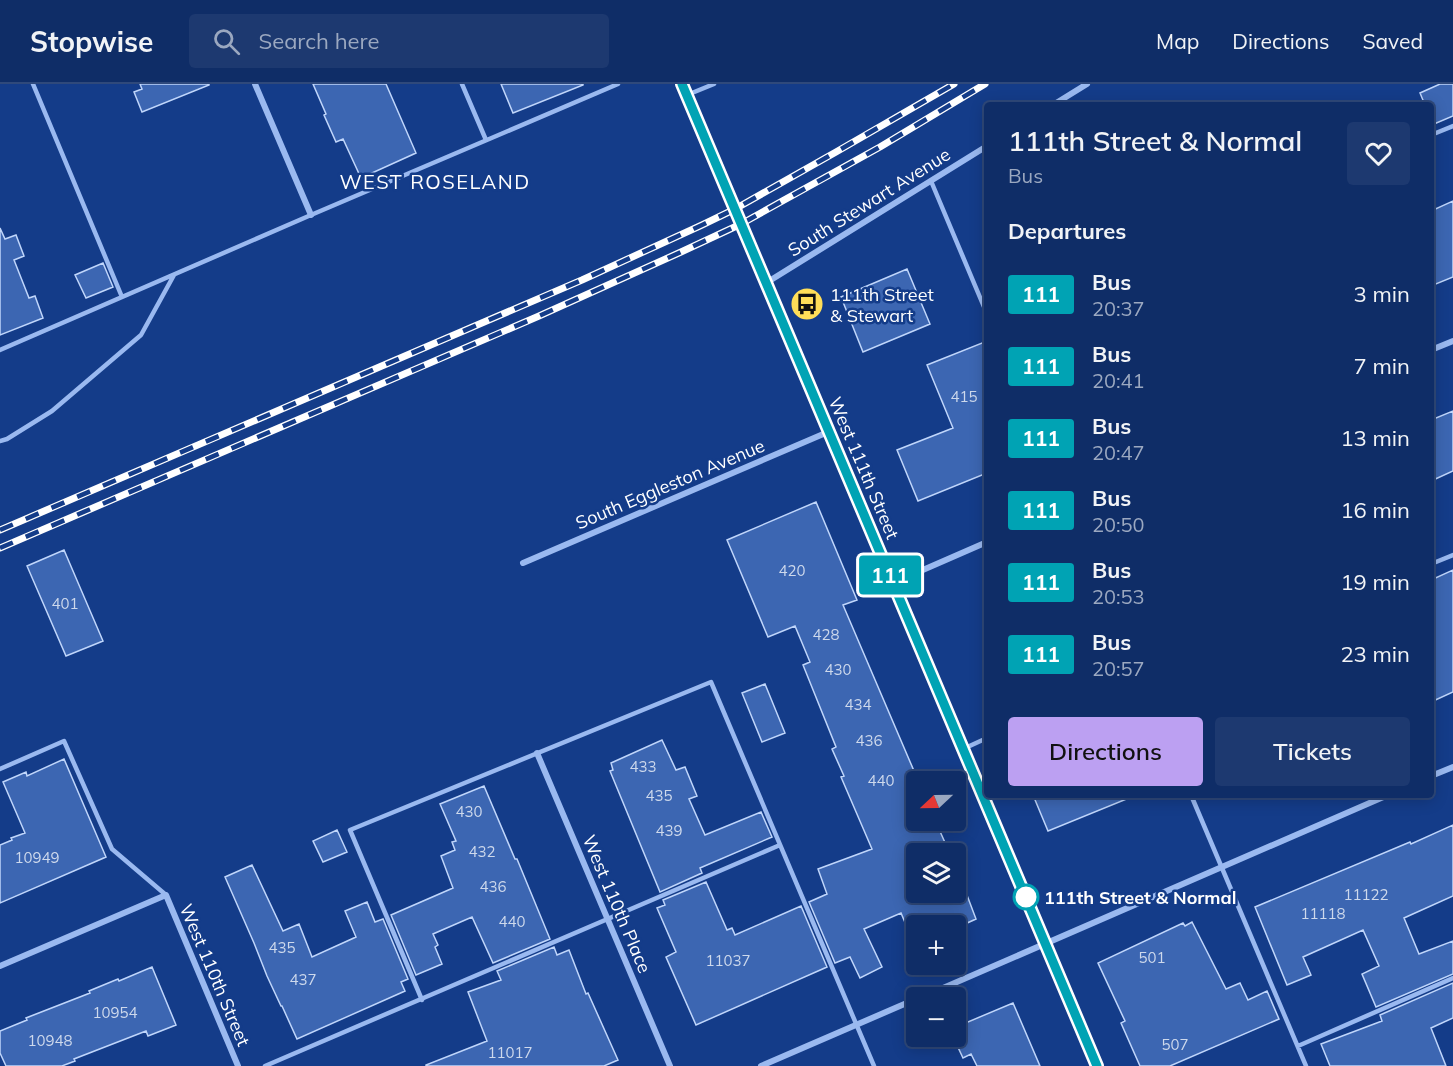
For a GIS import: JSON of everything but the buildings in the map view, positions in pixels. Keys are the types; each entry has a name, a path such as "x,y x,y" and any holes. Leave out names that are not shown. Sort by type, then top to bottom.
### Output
{"main road":[{"name":"West 111th Street","path":"685,89 1097,1066"}],"street":[{"path":"255,84 311,215"},
{"path":"1058,102 1087,84"},
{"name":"South Stewart Avenue","path":"766,283 984,148"},
{"path":"1434,349 1453,340"},
{"name":"South Eggleston Avenue","path":"523,563 829,431"},
{"path":"893,583 984,543"},
{"name":"West 110th Place","path":"537,753 670,1066"},
{"path":"1434,775 1453,767"},
{"path":"944,987 1381,798"},
{"path":"0,966 166,895"},
{"name":"West 110th Street","path":"166,895 238,1066"},
{"path":"761,1066 906,1003"}],"lane":[{"path":"33,84 122,297"},
{"path":"462,84 486,140"},
{"path":"0,350 618,84"},
{"path":"685,89 714,84"},
{"path":"1434,134 1453,126"},
{"path":"931,181 984,307"},
{"path":"0,441 52,411 141,335 174,275"},
{"path":"1434,563 1453,555"},
{"path":"423,1000 350,830 711,682 874,1066"},
{"path":"963,749 984,739"},
{"path":"0,769 64,741 111,849 166,895"},
{"path":"1192,798 1306,1066"},
{"path":"265,1066 780,845"},
{"path":"1298,1046 1453,978"}],"railway":[{"path":"0,530 582,280 702,225 735,209 954,84"},
{"path":"0,548 539,316 741,224 880,147 985,84"}],"bus line":[{"name":"111","path":"682,84 1097,1066"}],"place":[{"name":"111th Street & Stewart","path":"807,304"},
{"name":"111th Street & Normal","path":"1026,897"}],"district":[{"name":"WEST ROSELAND","path":"435,181"}]}
